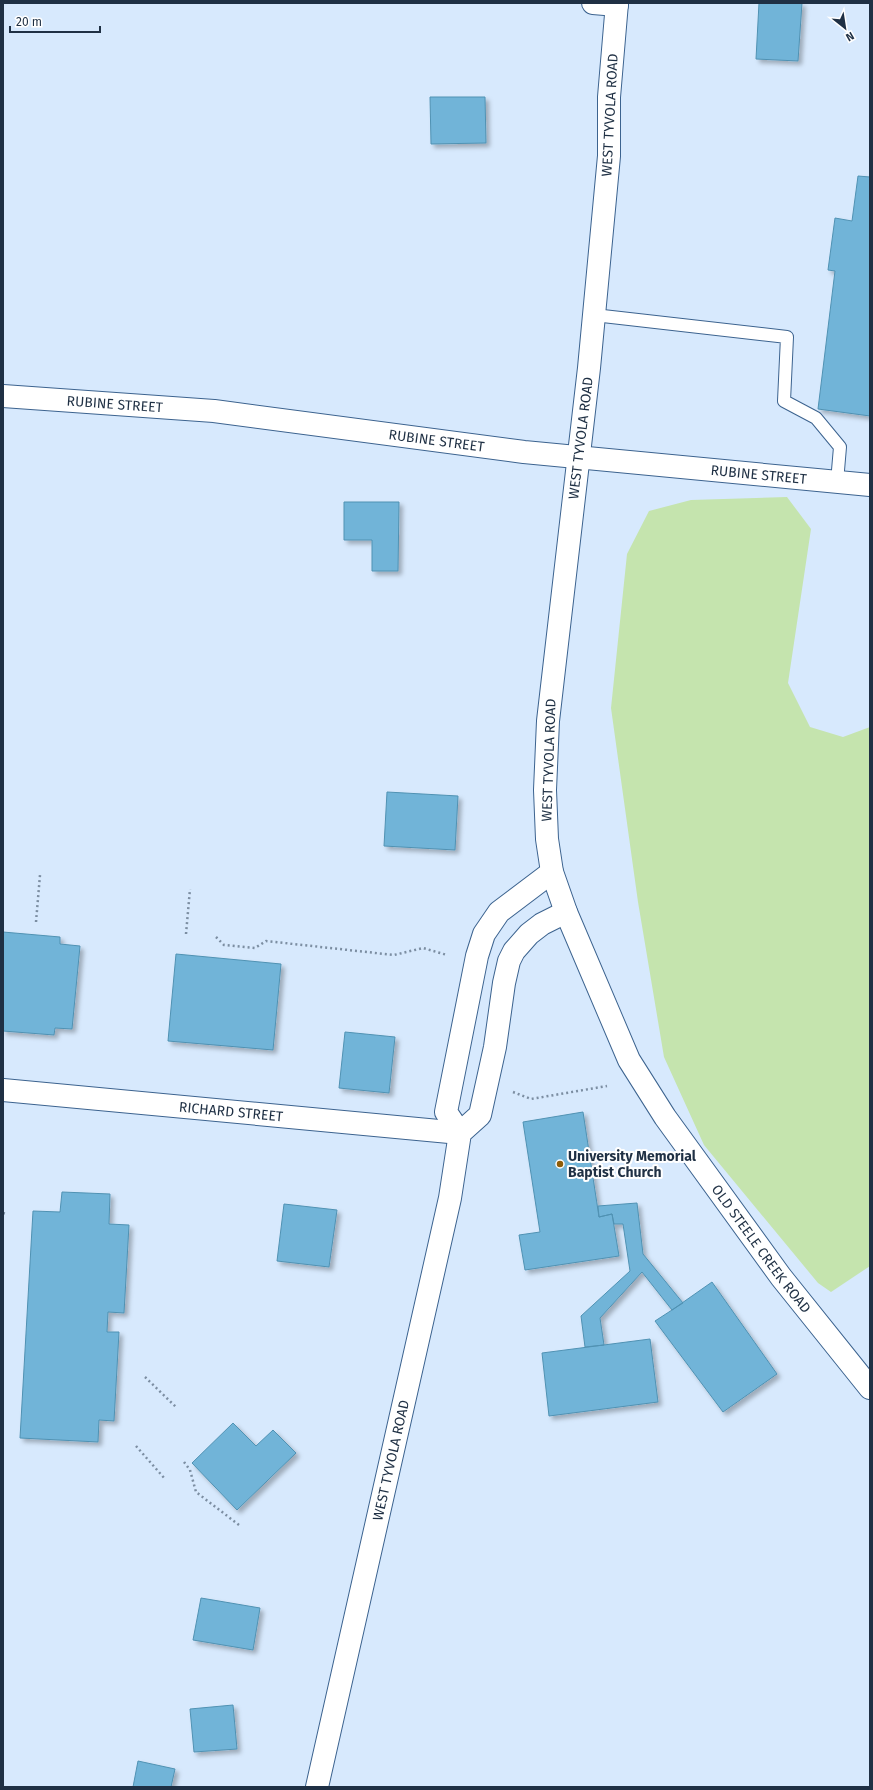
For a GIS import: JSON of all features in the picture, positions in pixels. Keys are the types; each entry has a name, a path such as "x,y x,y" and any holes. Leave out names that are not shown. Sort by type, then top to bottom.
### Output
{"street":[{"path":"593,3 617,4"},
{"name":"WEST TYVOLA ROAD","path":"566,912 552,872 547,839 545,790 548,721 594,315 609,156 609,97 617,4"},
{"name":"RUBINE STREET","path":"3,396 214,412 524,452 870,485"},
{"path":"552,872 499,912 484,934 477,956 446,1112 460,1133 480,1115 495,1047 504,983 514,951 529,934 542,924 566,912"},
{"name":"OLD STEELE CREEK ROAD","path":"566,912 629,1060 653,1098 781,1277 870,1388"},
{"name":"RICHARD STREET","path":"3,1090 460,1133"},
{"name":"WEST TYVOLA ROAD","path":"317,1787 450,1198 460,1133"}],"lane":[{"path":"594,315 787,337 784,401 816,418 840,447 837,482"}],"path":[{"path":"36,922 40,875"},
{"path":"186,934 190,889"},
{"path":"216,937 224,945 255,948 266,941 394,955 423,948 447,955"},
{"path":"508,1090 531,1099 607,1086"},
{"path":"3,1213 7,1214"},
{"path":"145,1376 176,1407"},
{"path":"136,1446 164,1479"},
{"path":"184,1462 190,1470 196,1492 239,1525"}],"green space":[{"path":"787,497 811,529 788,683 810,727 843,737 870,727 870,1266 831,1292 818,1283 704,1145 664,1057 638,902 611,708 627,554 649,511 691,500"}],"building":[{"path":"759,3 802,3 798,61 756,59"},
{"path":"430,97 485,97 486,143 431,144"},
{"path":"858,176 870,177 870,416 818,409 835,271 828,270 835,218 852,221"},
{"path":"344,502 399,502 398,571 372,571 372,540 344,540"},
{"path":"387,792 458,796 455,850 384,846"},
{"path":"3,932 60,937 60,944 80,946 72,1029 55,1028 54,1035 3,1031"},
{"path":"176,954 281,964 273,1050 168,1041"},
{"path":"345,1032 395,1037 389,1093 339,1088"},
{"name":"University Memorial Baptist Church","path":"583,1112 599,1217 612,1214 619,1256 525,1270 519,1235 540,1232 523,1122"},
{"path":"62,1192 110,1194 109,1224 129,1225 124,1313 108,1312 107,1332 119,1332 114,1421 99,1420 98,1442 20,1438 33,1211 60,1212"},
{"path":"637,1203 643,1254 683,1303 672,1310 642,1272 600,1318 604,1345 585,1347 581,1316 630,1271 623,1224 614,1224 612,1214 599,1217 598,1206"},
{"path":"284,1204 337,1210 329,1267 277,1261"},
{"path":"712,1282 777,1374 723,1412 655,1321"},
{"path":"650,1339 658,1402 549,1416 542,1353"},
{"path":"233,1423 256,1446 273,1430 296,1453 237,1510 192,1463"},
{"path":"201,1598 260,1608 253,1650 193,1640"},
{"path":"233,1705 237,1749 194,1752 190,1709"},
{"path":"138,1761 175,1769 171,1787 133,1787"}],"place":[{"name":"University Memorial Baptist Church","path":"560,1164"}]}
